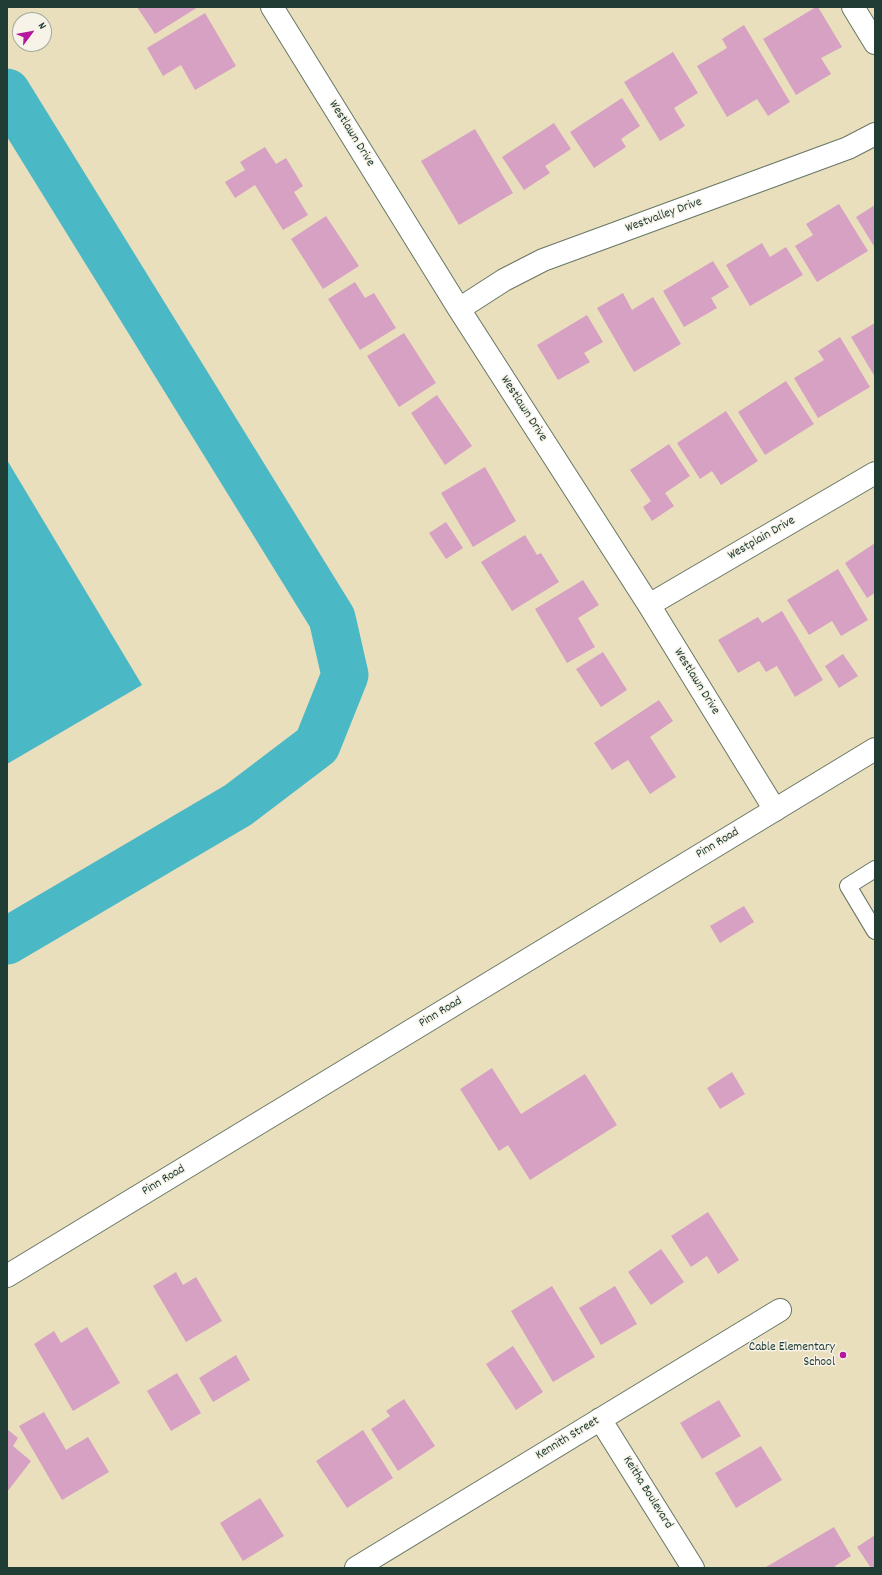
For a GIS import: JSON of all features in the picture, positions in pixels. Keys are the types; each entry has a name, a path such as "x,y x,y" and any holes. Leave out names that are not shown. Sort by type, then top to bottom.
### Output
{"street":[{"name":"Westlawn Drive","path":"272,7 459,309 649,605 775,810"},
{"path":"853,7 875,43"},
{"name":"Westvalley Drive","path":"459,309 504,280 542,260 848,148 875,134"},
{"name":"Westplain Drive","path":"649,605 875,474"},
{"name":"Pinn Road","path":"7,1276 875,749"},
{"name":"Kennith Street","path":"356,1568 780,1310"},
{"name":"Keitha Boulevard","path":"600,1419 693,1568"}],"lane":[{"path":"875,869 848,886 875,931"}],"water":[{"path":"7,460 142,685 7,764"}],"building":[{"path":"137,7 198,7 155,34"},
{"path":"818,7 842,47 821,58 831,74 796,95 763,39"},
{"path":"205,13 236,66 195,90 181,65 163,76 147,48"},
{"path":"744,25 790,102 768,116 757,99 727,117 697,66 727,48 722,39"},
{"path":"673,52 698,93 674,108 685,126 660,141 624,82"},
{"path":"622,98 640,126 621,139 626,147 594,168 570,132"},
{"path":"554,123 571,149 545,166 550,173 524,190 502,157"},
{"path":"475,129 513,193 459,225 421,161"},
{"path":"265,147 276,164 286,158 303,186 294,192 308,215 283,230 255,185 235,198 225,182 245,170 240,162"},
{"path":"839,204 868,251 817,282 795,246 813,235 806,224"},
{"path":"875,205 875,248 856,217"},
{"path":"326,216 359,266 323,289 291,239"},
{"path":"762,243 770,257 786,247 803,275 750,306 726,265"},
{"path":"713,261 729,287 711,298 717,308 684,327 663,291"},
{"path":"355,282 365,298 374,293 396,328 360,350 328,299"},
{"path":"623,293 632,310 653,297 681,344 634,372 597,308"},
{"path":"587,315 603,342 584,353 590,362 558,380 537,345"},
{"path":"875,323 875,377 851,337"},
{"path":"404,333 436,383 399,407 367,356"},
{"path":"840,337 870,387 818,418 794,378 824,360 818,351"},
{"path":"786,381 814,424 765,455 738,412"},
{"path":"437,395 472,446 445,465 411,413"},
{"path":"726,411 758,461 721,485 712,471 700,479 677,443"},
{"path":"669,444 690,476 665,493 674,506 652,521 643,507 651,501 630,470"},
{"path":"485,467 516,521 473,547 441,493"},
{"path":"446,522 463,548 446,559 429,533"},
{"path":"525,535 537,555 541,553 559,582 512,611 481,562"},
{"path":"875,543 875,593 867,598 845,563"},
{"path":"838,569 868,620 841,636 832,621 809,635 787,600"},
{"path":"583,580 599,605 578,618 595,647 567,663 535,609"},
{"path":"782,611 823,680 795,697 777,666 766,672 759,661 738,673 718,640 758,617 762,623"},
{"path":"603,652 627,690 601,707 576,669"},
{"path":"843,654 858,676 839,688 825,666"},
{"path":"659,700 673,721 650,737 676,777 650,794 628,760 612,770 594,743"},
{"path":"744,906 754,922 720,943 710,926"},
{"path":"492,1068 521,1114 585,1074 617,1125 530,1180 508,1145 499,1151 460,1089"},
{"path":"732,1072 745,1094 720,1109 707,1088"},
{"path":"708,1212 739,1260 718,1274 707,1256 691,1267 671,1236"},
{"path":"661,1249 684,1282 651,1305 628,1272"},
{"path":"176,1272 183,1285 196,1277 222,1321 186,1342 153,1286"},
{"path":"552,1286 595,1357 553,1382 511,1311"},
{"path":"615,1286 637,1324 601,1345 579,1308"},
{"path":"87,1327 120,1383 73,1411 34,1344 54,1331 61,1343"},
{"path":"513,1346 543,1392 516,1410 486,1364"},
{"path":"236,1355 250,1380 213,1402 199,1378"},
{"path":"177,1373 201,1413 171,1431 147,1391"},
{"path":"404,1399 435,1446 398,1471 371,1429 390,1416 386,1411"},
{"path":"719,1400 741,1436 702,1459 680,1423"},
{"path":"44,1412 66,1450 88,1437 109,1472 62,1500 19,1426"},
{"path":"7,1429 18,1438 13,1446 31,1461 7,1492"},
{"path":"363,1430 393,1478 347,1508 316,1461"},
{"path":"761,1446 782,1480 736,1508 715,1473"},
{"path":"260,1498 284,1536 243,1561 220,1523"},
{"path":"834,1527 851,1556 835,1566 836,1568 766,1567"},
{"path":"875,1535 875,1568 871,1568 857,1547"}],"waterway":[{"path":"7,92 332,618 345,675 317,745 238,805 7,941"}],"place":[{"name":"Cable Elementary School","path":"843,1355"}]}
